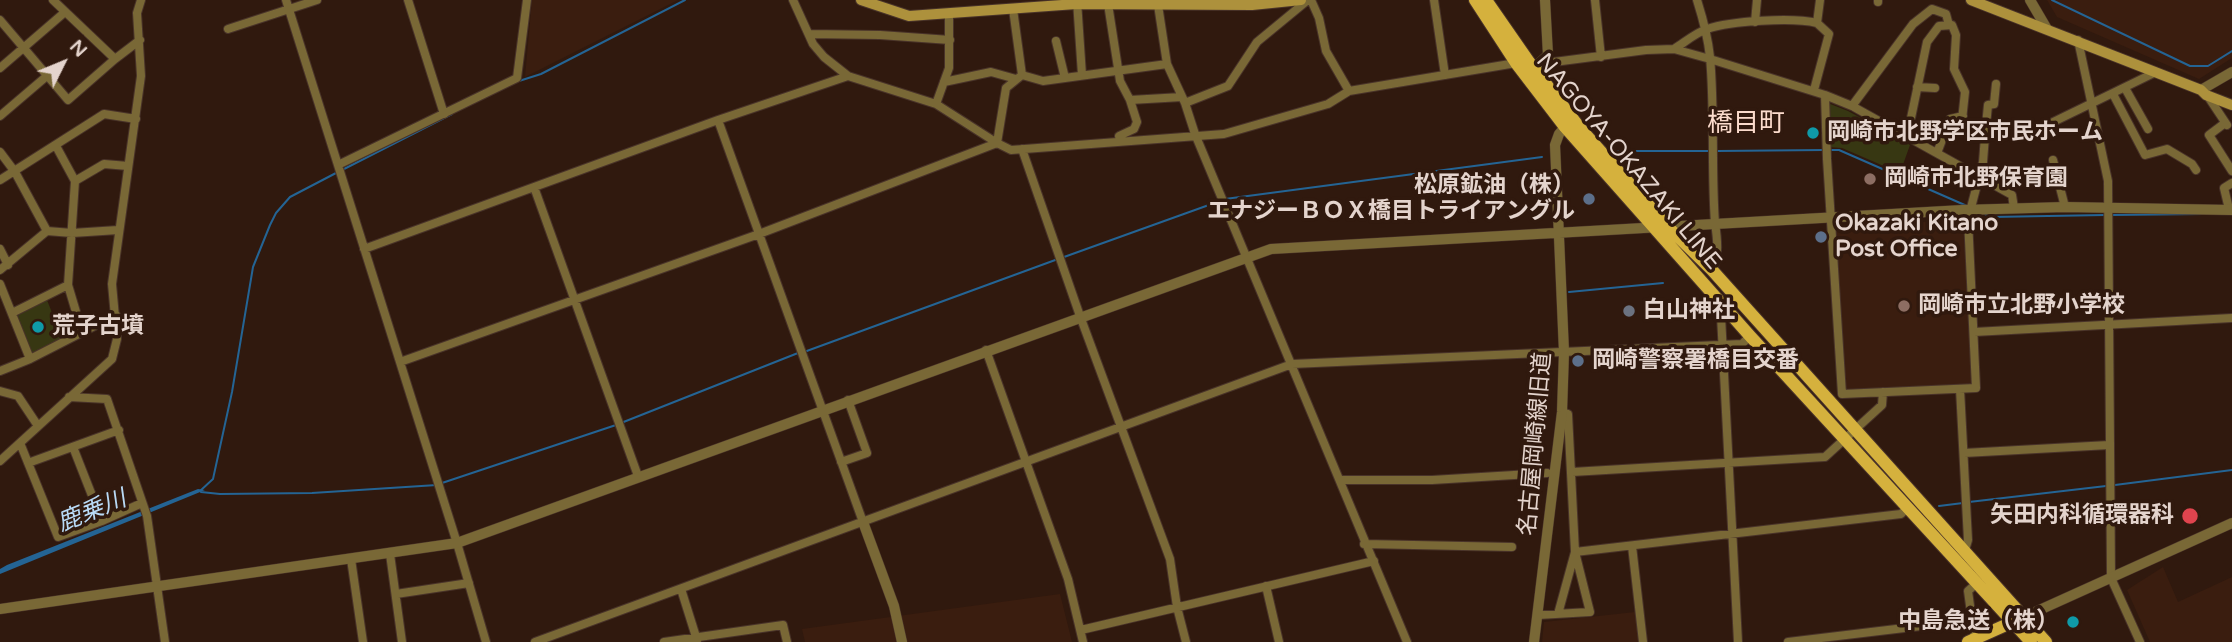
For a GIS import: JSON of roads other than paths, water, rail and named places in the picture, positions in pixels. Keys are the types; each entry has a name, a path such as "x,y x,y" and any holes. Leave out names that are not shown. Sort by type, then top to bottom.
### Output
{"main road":[{"path":"861,0 909,16 949,13 975,6 1013,9 1030,4 1077,2 1252,5 1301,0"},
{"name":"NAGOYA-OKAZAKI LINE","path":"1475,0 1516,63 1565,127 1661,228 1712,270 1908,508 1977,583 2018,619"},
{"name":"NAGOYA-OKAZAKI LINE","path":"1486,0 1539,64 1579,127 1727,309 1965,550 2018,619"},
{"path":"1971,0 2078,40 2232,105"},
{"path":"1972,641 2018,619"},
{"path":"2018,619 2031,642"},
{"path":"2018,619 2046,642"}],"street":[{"path":"54,0 115,59"},
{"path":"0,461 112,359 117,339 112,284 141,76 137,13 141,0"},
{"path":"228,29 287,4 317,0"},
{"path":"408,0 444,114"},
{"path":"338,168 517,78 527,0"},
{"path":"793,0 813,44 824,57 848,76 936,104 1011,149 1224,134 1328,104 1349,91 1516,63"},
{"path":"1130,100 1184,100 1228,86 1257,42 1310,0 1319,18 1326,51 1349,91"},
{"path":"1434,0 1445,75"},
{"path":"1539,64 1548,55 1545,0"},
{"path":"1595,0 1601,57"},
{"path":"1697,0 1706,29 1710,59 1712,173 1716,224 1716,264 1712,270"},
{"path":"1755,22 1757,0"},
{"path":"1817,23 1821,0"},
{"path":"2029,0 2047,29"},
{"path":"1077,2 1082,75"},
{"path":"287,4 486,642"},
{"path":"1108,4 1120,81 1130,100 1136,122 1134,129 1119,136 1120,141"},
{"path":"1158,5 1167,64 1364,544 1374,561 1407,642"},
{"path":"1013,9 1019,77"},
{"path":"1852,106 1913,24 1932,9 1946,14 1955,35 1954,69 1965,92 1963,116 1969,135 1985,136 2047,125 2157,72"},
{"path":"0,68 65,12"},
{"path":"936,104 949,68 949,13"},
{"path":"0,20 68,100 140,40"},
{"path":"1674,49 1706,29 1791,20 1817,23 1829,34 1814,90"},
{"path":"1907,137 1927,42 1939,26 1949,25"},
{"path":"809,34 950,40"},
{"path":"2078,40 2108,181 2111,578 2140,642"},
{"path":"1056,41 1065,78"},
{"path":"1539,64 1674,49 1814,90 1852,106 2012,195 2014,208"},
{"path":"944,82 991,72 1043,81 1167,64"},
{"path":"2232,72 2204,92 2227,125 2209,135 2232,171"},
{"path":"0,116 48,75"},
{"path":"364,249 718,120 848,76"},
{"path":"997,143 1006,88 1019,77"},
{"path":"1825,94 1842,394 1960,389 1976,388 1970,210 1983,162 1988,105 1994,104 1996,84"},
{"path":"1917,87 1935,88"},
{"path":"2125,88 2148,129"},
{"path":"2113,94 2145,155 2166,149 2192,164 2196,170"},
{"path":"0,180 104,114 136,119"},
{"path":"1937,153 1950,119 1963,116"},
{"path":"718,120 894,606 902,642"},
{"name":"名古屋岡崎線旧道","path":"1534,642 1562,412 1564,352 1555,145 1565,127"},
{"path":"400,362 759,234 997,143"},
{"path":"56,146 75,181 68,285 82,332"},
{"path":"1022,149 1080,316 1170,559 1177,607 1186,642"},
{"path":"0,152 15,172 47,231"},
{"path":"2053,160 2065,207"},
{"path":"75,181 104,164 128,166"},
{"path":"0,609 457,543 1271,249 2014,208 2230,210 2224,188 2232,183"},
{"path":"534,187 638,476"},
{"path":"0,270 47,231 72,233 118,230"},
{"path":"0,249 8,264"},
{"path":"0,284 30,359"},
{"path":"12,313 68,285"},
{"path":"1727,309 1721,316 1738,642"},
{"path":"0,371 30,359 116,315"},
{"path":"1973,332 2232,318"},
{"path":"535,642 1292,364 1742,344 1751,336"},
{"path":"986,350 1068,579 1083,642"},
{"path":"1960,389 1968,540 1965,550"},
{"path":"0,391 18,397 38,426"},
{"path":"1572,472 1825,457 1881,405 1883,392"},
{"path":"69,397 107,400 119,430 144,509 165,642"},
{"path":"841,462 867,453 848,400"},
{"path":"1538,615 1590,612 1575,552 1568,414 1562,412"},
{"path":"28,463 119,430"},
{"path":"20,443 58,537 144,509"},
{"path":"1964,453 2109,445"},
{"path":"72,447 102,521"},
{"path":"1340,480 1432,480 1547,473"},
{"path":"1575,552 1901,514 1908,508"},
{"path":"2018,619 2232,523"},
{"path":"1364,544 1512,547"},
{"path":"1632,546 1643,642"},
{"path":"1558,614 1575,552"},
{"path":"390,554 402,642"},
{"path":"351,559 363,642"},
{"path":"1081,630 1374,561"},
{"path":"396,594 469,583"},
{"path":"1972,641 1968,591 1977,583"},
{"path":"1266,586 1279,642"},
{"path":"681,589 697,640"},
{"path":"1788,642 1971,620"},
{"path":"664,642 697,640 783,625 787,642"}],"water":[{"path":"198,489 205,490 0,574 0,569 7,565"}],"waterway":[{"path":"519,81 541,74 685,0"},
{"path":"2052,0 2190,66 2208,66 2232,51"},
{"path":"344,169 452,114"},
{"path":"1717,151 1824,150"},
{"path":"1830,150 1839,150 1967,206"},
{"path":"1618,151 1708,151"},
{"path":"1225,199 1542,157"},
{"path":"200,491 213,479 232,392 253,267 270,225 290,197 336,173"},
{"path":"1064,257 1220,201"},
{"path":"1985,214 1991,217 2105,215"},
{"path":"2111,215 2203,214"},
{"path":"804,352 1058,259"},
{"path":"1569,292 1663,283"},
{"path":"621,423 798,353"},
{"path":"442,483 616,425"},
{"path":"2115,485 2232,470"},
{"path":"201,492 312,493 437,485"},
{"path":"1969,502 2106,486"},
{"path":"1939,506 1963,503"}],"place":[{"name":"岡崎市北野学区市民ホーム","path":"1813,133"},
{"name":"岡崎市北野保育園","path":"1870,179"},
{"name":"松原鉱油（株） エナジーＢＯＸ橋目トライアングル","path":"1589,199"},
{"name":"Okazaki Kitano Post Office","path":"1821,237"},
{"name":"岡崎市立北野小学校","path":"1904,306"},
{"name":"白山神社","path":"1629,311"},
{"name":"荒子古墳","path":"38,327"},
{"name":"岡崎警察署橋目交番","path":"1578,361"},
{"name":"矢田内科循環器科","path":"2190,516"},
{"name":"中島急送（株）","path":"2073,622"}],"district":[{"name":"橋目町","path":"1746,124"}],"water label":[{"name":"鹿乗川","path":"92,512"}]}
